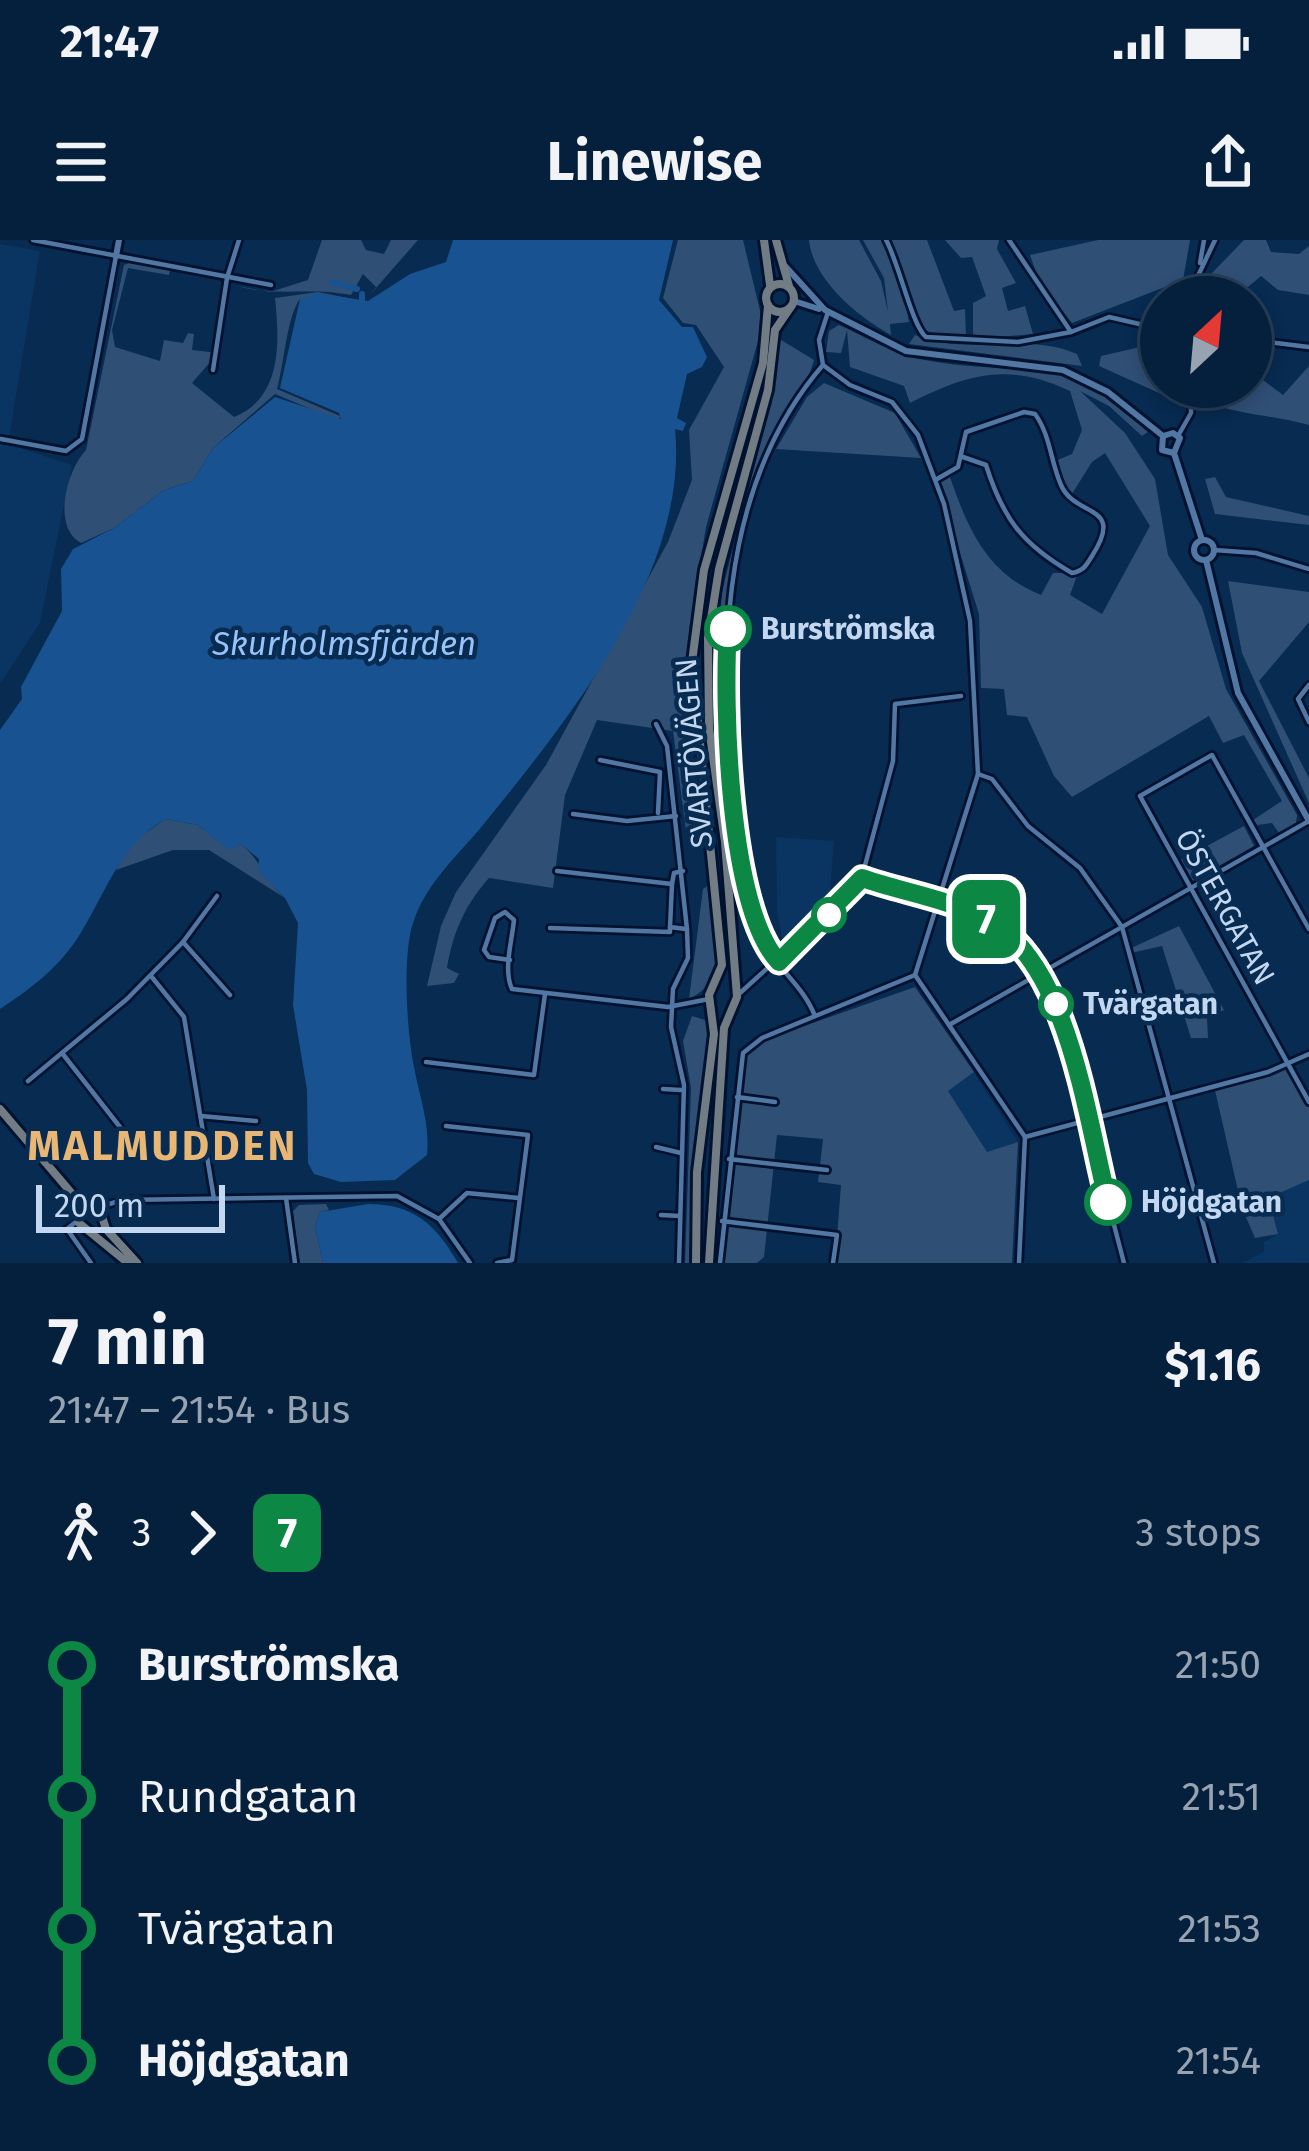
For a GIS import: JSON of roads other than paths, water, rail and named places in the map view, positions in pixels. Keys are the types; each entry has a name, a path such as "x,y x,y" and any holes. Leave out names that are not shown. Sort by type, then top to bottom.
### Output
{"main road":[{"path":"764,240 768,305 779,312 792,304 778,240"},
{"path":"770,287 781,283 790,287"},
{"name":"SVARTÖVÄGEN","path":"772,329 792,304"},
{"name":"SVARTÖVÄGEN","path":"736,991 727,857 709,728 708,638 719,569 768,390 772,329 768,305"},
{"name":"SVARTÖVÄGEN","path":"714,986 722,957 692,662 704,570 770,343"},
{"path":"696,1263 697,1172 714,1034 710,1001 714,986 723,982 736,991 724,1028 709,1263"},
{"path":"710,1001 722,1011 734,1006"},
{"path":"0,1109 80,1203 81,1224 128,1263"},
{"path":"80,1203 89,1200 101,1211 106,1229 137,1263"},
{"path":"81,1224 97,1225 101,1211"}],"street":[{"path":"33,240 271,285"},
{"path":"1,439 66,451 82,439 119,240"},
{"path":"214,370 227,278 239,240"},
{"path":"778,240 791,276 828,312"},
{"path":"886,240 923,335 988,344 1071,332 1109,317 1140,324"},
{"path":"1009,240 1071,332"},
{"path":"1199,269 1204,240"},
{"path":"1196,276 1215,240"},
{"path":"792,304 828,312 906,351 1063,370 1108,392 1162,436 1178,436"},
{"path":"815,1016 802,987 779,962 754,921 735,805 725,696 729,618 744,532 772,443 823,365 819,340 828,312"},
{"path":"1272,343 1309,347"},
{"path":"720,1263 746,1048 915,976 978,774 970,621 937,478 902,410 823,365"},
{"path":"1174,453 1191,408"},
{"path":"937,478 955,471 963,457 960,442 966,432 1024,412 1038,417 1063,492 1096,513 1104,525 1103,538 1084,568 1072,573 1021,538 1000,506 986,465 963,457"},
{"path":"1162,436 1162,450 1174,453"},
{"path":"1174,453 1202,540 1214,550 1256,553 1309,569"},
{"path":"1202,540 1194,553 1207,560"},
{"path":"949,1025 1309,821 1238,693 1207,560 1214,550"},
{"path":"1309,685 1298,699 1309,722"},
{"path":"736,991 779,962 862,878 893,761 895,704 961,696"},
{"path":"656,724 664,734 671,780 687,929 688,958 673,989 671,1028 684,1090 679,1263"},
{"name":"ÖSTERGATAN","path":"1264,847 1212,755 1140,796 1309,1102"},
{"path":"573,814 627,821 654,820 658,815 659,771 600,760"},
{"path":"978,774 992,779 1028,826 1085,874 1122,927 1214,1263"},
{"path":"660,780 671,780"},
{"path":"658,815 676,816"},
{"path":"1264,847 1309,929"},
{"path":"556,871 672,884"},
{"path":"550,928 670,932 674,873 683,871"},
{"path":"862,878 996,925 1043,972 1124,1263"},
{"path":"28,1081 151,976 218,896"},
{"path":"510,961 484,954 495,918 505,912 514,920 512,989 673,1007 710,1001"},
{"path":"670,928 687,929"},
{"path":"183,942 230,994"},
{"path":"151,976 181,1007 214,1199"},
{"path":"915,976 1025,1136 1018,1263"},
{"path":"426,1062 534,1075 544,994"},
{"path":"62,1053 127,1136"},
{"path":"1025,1136 1289,1065 1309,1054"},
{"path":"663,1089 684,1090"},
{"path":"737,1096 775,1102"},
{"path":"201,1116 256,1121"},
{"path":"446,1126 528,1136 512,1260 497,1263"},
{"path":"656,1148 682,1153"},
{"path":"729,1159 827,1170"},
{"path":"439,1219 467,1193 520,1198"},
{"path":"101,1211 122,1200 397,1196 439,1219 470,1263"},
{"path":"286,1198 295,1263"},
{"path":"661,1216 680,1216"},
{"path":"722,1221 837,1235 833,1263"},
{"path":"81,1224 67,1229 91,1263"}],"water":[{"name":"Skurholmsfjärden","path":"453,240 673,240 659,300 682,327 693,327 707,357 702,367 687,374 677,418 686,423 683,431 675,429 674,482 663,535 618,638 554,734 435,881 413,923 408,1015 427,1155 395,1180 341,1182 314,1174 308,1163 307,1090 293,1005 298,923 285,898 258,871 259,859 241,844 229,850 198,825 165,819 124,858 60,960 0,1009 0,730 22,699 21,687 62,611 61,569 73,549 114,528 164,490 193,481 213,448 275,397 341,419 339,413 280,388 300,299 316,293 368,301 410,274 446,262"},
{"path":"368,1204 398,1208 422,1219 458,1263 323,1263 315,1226 320,1212"}],"waterway":[{"path":"332,282 357,289"},
{"path":"362,294 362,301"}],"place":[{"name":"Burströmska","path":"728,629"},
{"name":"Tvärgatan","path":"1056,1004"},
{"name":"Höjdgatan","path":"1108,1202"}],"district":[{"name":"MALMUDDEN","path":"163,1145"}]}
